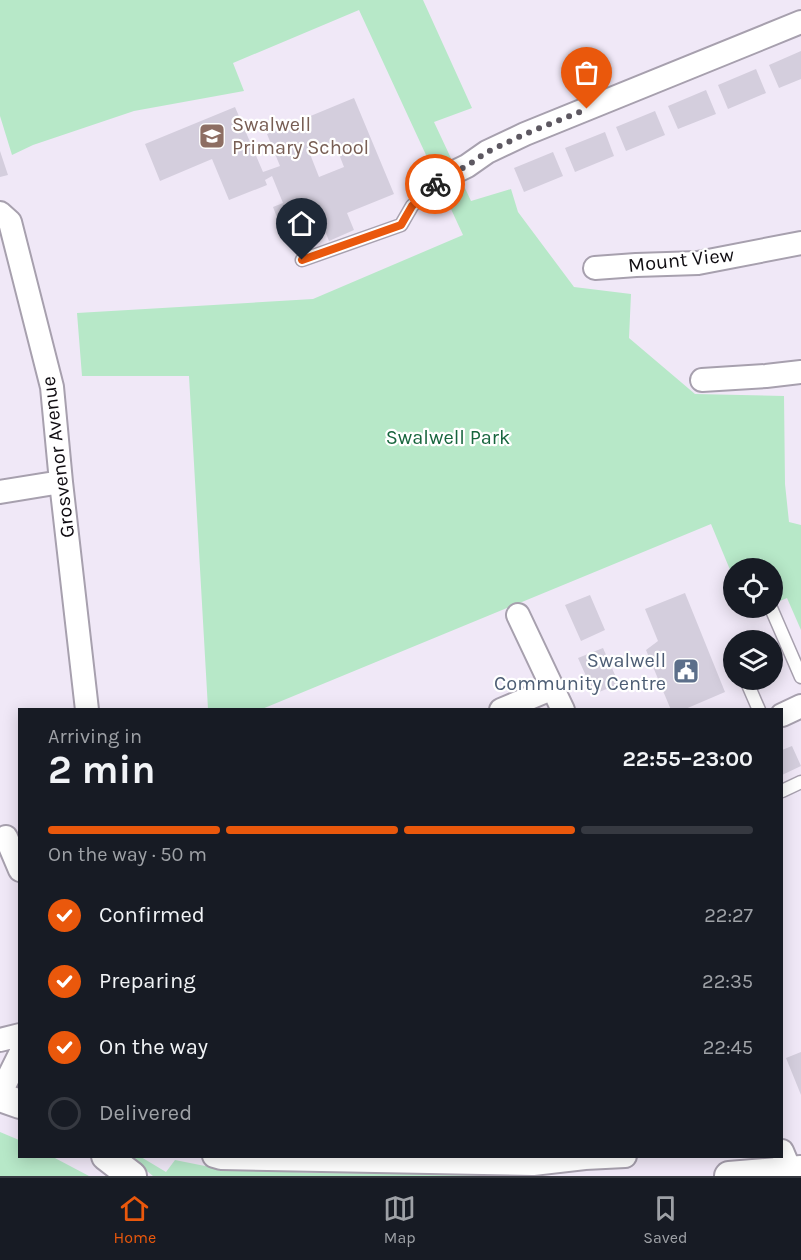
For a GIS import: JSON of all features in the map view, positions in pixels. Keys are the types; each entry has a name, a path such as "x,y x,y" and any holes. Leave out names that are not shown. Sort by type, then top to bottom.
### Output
{"street":[{"path":"438,180 467,166 487,152 525,134 801,22"},
{"name":"Grosvenor Avenue","path":"0,213 10,222 52,387 87,708"},
{"name":"Mount View","path":"595,268 698,263 801,243"},
{"path":"702,380 801,372"},
{"path":"0,492 61,482"},
{"path":"518,615 562,708"},
{"path":"506,708 553,688"},
{"path":"783,715 801,706"},
{"path":"8,835 18,864"},
{"path":"0,1040 18,1036"},
{"path":"18,1058 0,1096 18,1103"},
{"path":"109,1158 132,1176"},
{"path":"221,1158 532,1165 585,1158"},
{"path":"729,1176 791,1163"}],"lane":[{"path":"302,260 401,225 412,206 438,180"},
{"path":"775,618 801,677"},
{"path":"750,690 758,708"},
{"path":"783,791 801,782"}],"green space":[{"name":"Swalwell Park","path":"0,0 423,0 472,108 434,122 471,201 511,189 518,212 574,287 631,294 629,338 695,394 784,396 785,484 789,522 801,525 801,630 787,598 783,600 783,558 725,558 711,524 264,708 208,708 189,376 82,376 77,313 313,299 463,235 359,10 233,63 244,91 134,111 33,145 12,155 0,116"},
{"path":"0,1132 18,1140 18,1158 55,1158 89,1176 0,1176"},
{"path":"131,1158 143,1158 166,1172 175,1160 215,1168 312,1173 489,1174 495,1176 153,1176"}],"building":[{"path":"801,51 801,79 779,88 769,65"},
{"path":"756,69 766,93 728,109 718,85"},
{"path":"706,90 716,114 678,129 668,106"},
{"path":"354,98 394,194 347,213 354,230 329,241 322,223 285,238 273,207 283,203 272,176 265,180 267,185 229,200 212,159 160,181 145,144 235,107 263,172 280,166 267,134","holes":["335,144 344,167 319,177 310,154"]},
{"path":"655,111 665,135 626,151 616,127"},
{"path":"605,132 614,156 575,172 565,148"},
{"path":"0,151 8,175 0,177"},
{"path":"553,152 563,176 524,192 514,168"},
{"name":"Swalwell Community Centre","path":"685,593 725,692 688,708 670,708 646,650 658,641 645,609"},
{"path":"590,595 605,630 581,641 565,605"},
{"path":"603,648 619,684 594,694 578,658"},
{"path":"792,746 801,766 783,775 783,750"},
{"path":"801,1052 801,1095 786,1058"}],"way so far":[{"path":"435,184 438,180 467,166 487,152 587,109"}],"place":[{"name":"Swalwell Primary School","path":"212,136"},
{"name":"Swalwell Community Centre","path":"686,671"}],"route":[{"path":"302,260 401,225 412,206 435,184"}]}
